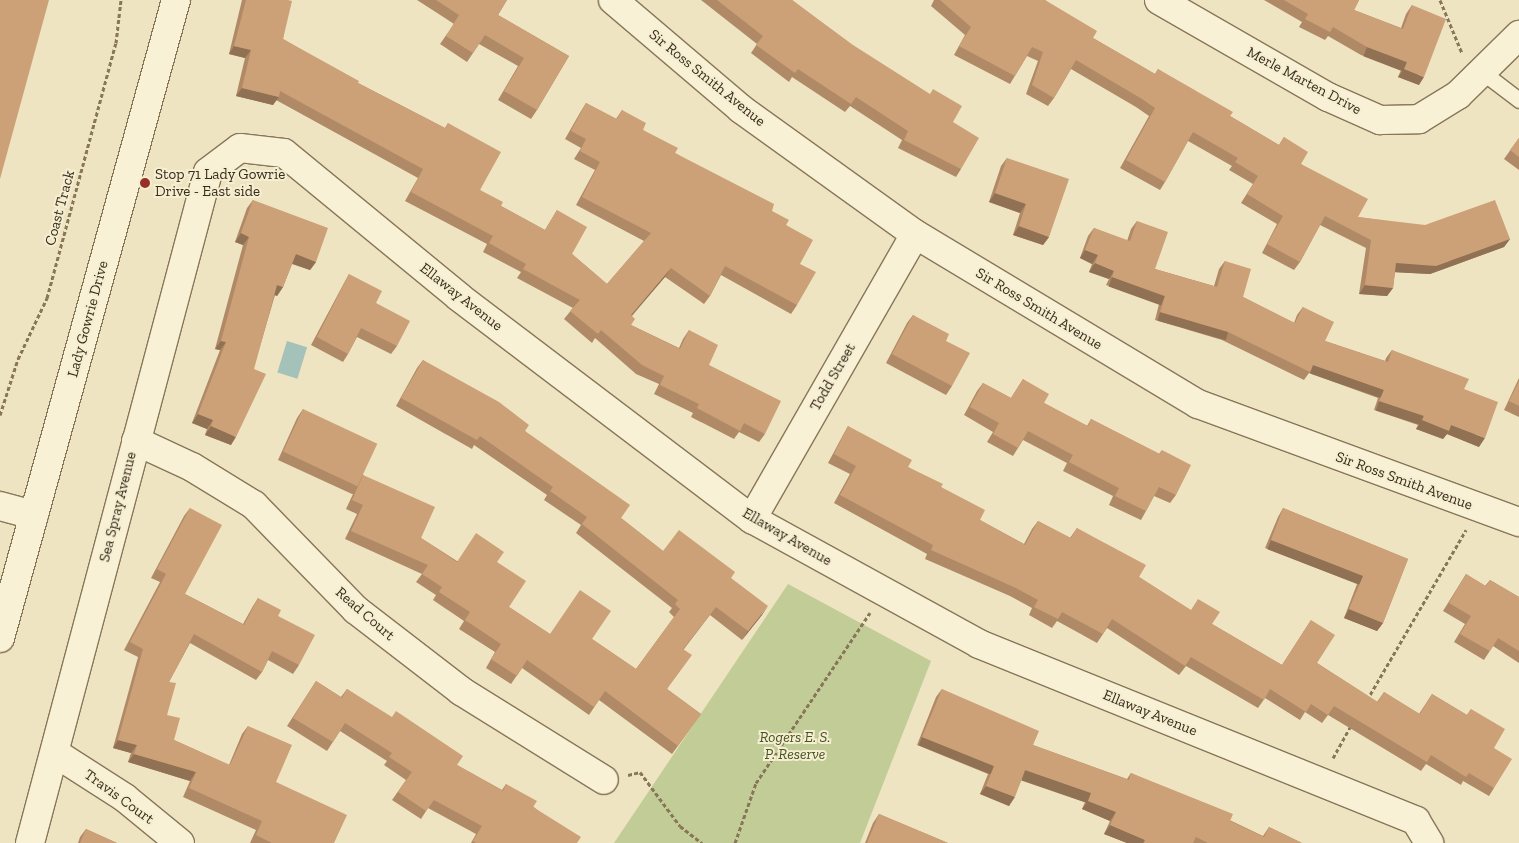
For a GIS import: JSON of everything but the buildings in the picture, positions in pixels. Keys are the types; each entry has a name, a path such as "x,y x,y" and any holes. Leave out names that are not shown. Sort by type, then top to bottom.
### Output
{"street":[{"name":"Lady Gowrie Drive","path":"0,638 176,0"},
{"name":"Merle Marten Drive","path":"1159,0 1328,97 1380,120 1419,119 1458,95 1519,35"},
{"name":"Sir Ross Smith Avenue","path":"626,5 741,109 915,234 1198,404 1519,522"},
{"name":"Ellaway Avenue","path":"208,172 240,148 284,153 459,297 752,519 979,644 1416,821 1429,843"},
{"name":"Sea Spray Avenue","path":"30,843 208,172"},
{"name":"Todd Street","path":"752,519 915,234"},
{"name":"Read Court","path":"136,440 192,467 254,505 356,610 461,691 604,780"},
{"path":"0,506 34,515"},
{"name":"Travis Court","path":"55,753 125,798 180,843"}],"lane":[{"path":"1477,75 1519,100"}],"path":[{"name":"Coast Track","path":"0,415 18,359 47,298 116,43 121,0"},
{"path":"1440,0 1477,75"},
{"path":"1364,704 1478,508"},
{"path":"735,843 756,783 884,592"},
{"path":"1319,782 1354,722"},
{"path":"604,780 640,772 680,826 702,843"}],"green space":[{"name":"Rogers E. S. P. Reserve","path":"788,584 931,661 860,843 614,843"}],"water":[{"path":"287,341 307,347 297,379 277,373"}],"place":[{"name":"Stop 71 Lady Gowrie Drive - East side","path":"145,183"}]}
